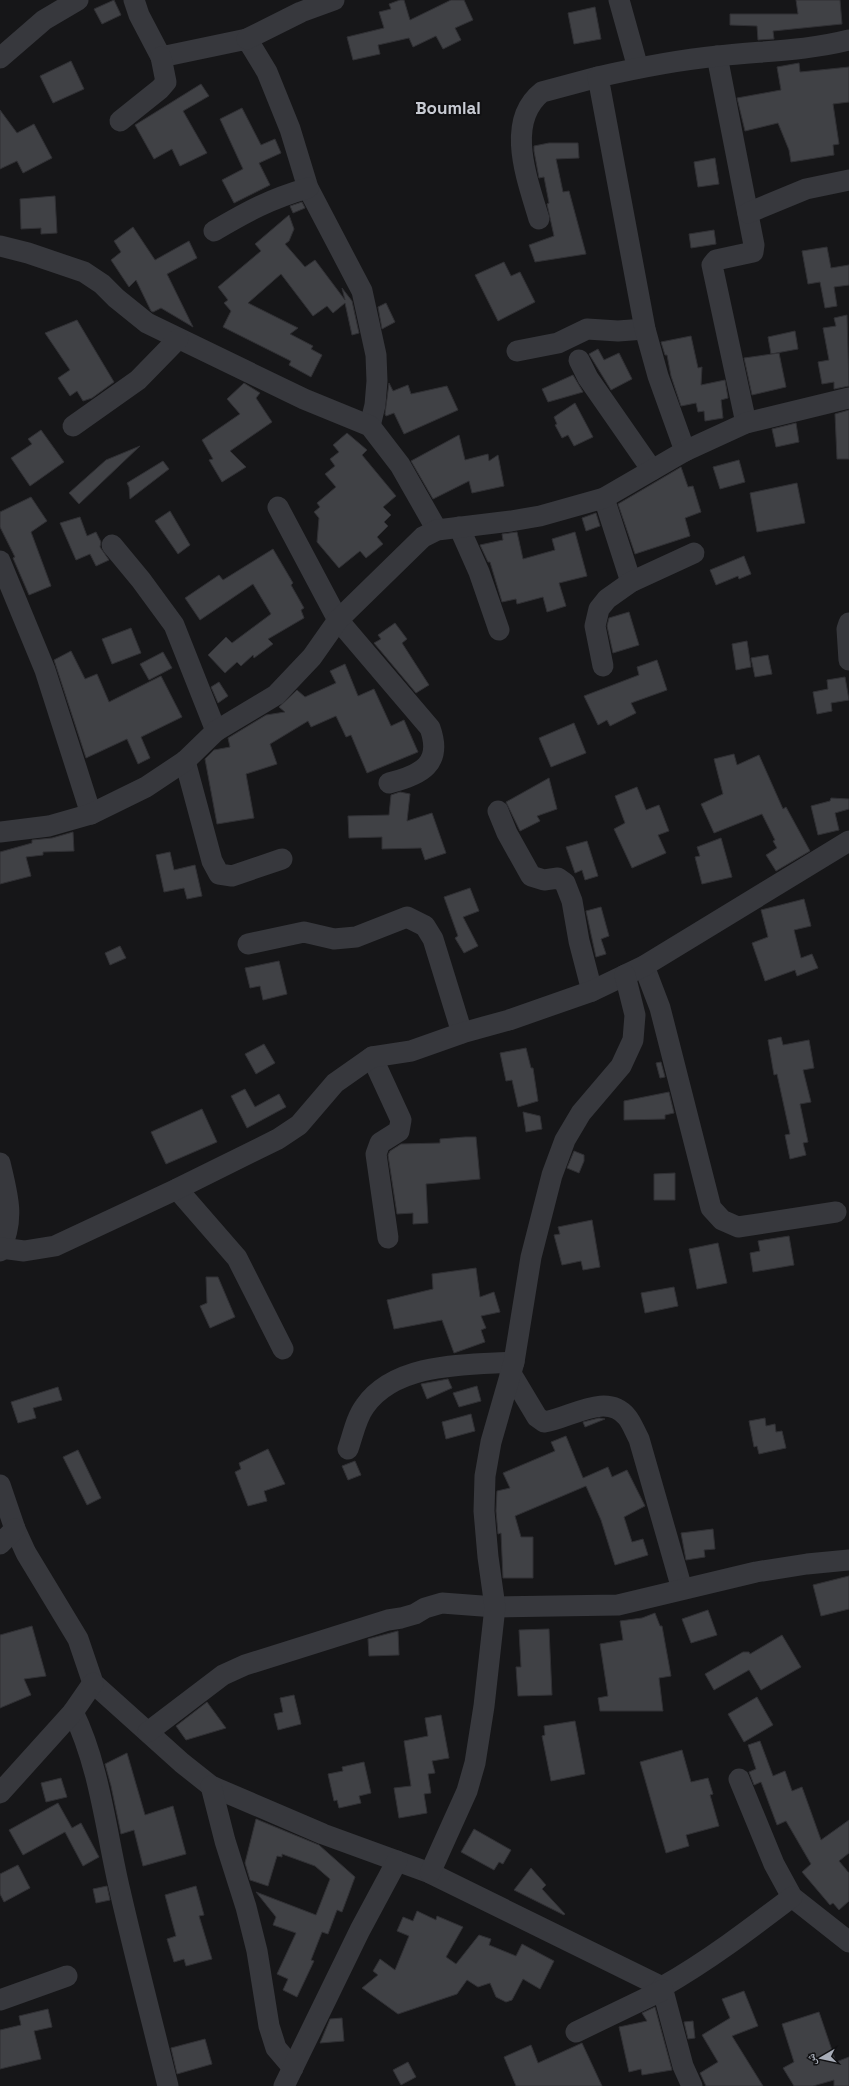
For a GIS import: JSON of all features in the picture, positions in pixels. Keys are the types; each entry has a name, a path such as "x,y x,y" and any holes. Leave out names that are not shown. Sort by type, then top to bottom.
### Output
{"street":[{"path":"0,58 44,20 78,0"},
{"path":"120,121 160,89 166,82 161,57 139,15 134,0"},
{"path":"161,57 247,39 301,12 334,0"},
{"path":"619,0 638,68"},
{"path":"247,39 267,72 290,129 308,188 362,291 371,325 376,355 377,382 375,405 370,426"},
{"path":"539,219 524,163 522,129 528,109 536,97 542,92 638,68 717,56 808,48 849,40"},
{"path":"717,56 754,250 749,253 716,260 712,265 746,424"},
{"path":"598,77 645,329 658,376 685,451"},
{"path":"748,213 806,189 849,180"},
{"path":"214,231 253,208 277,197 308,188"},
{"path":"0,246 28,253 84,272 102,284 116,298 147,323 304,399 370,426 400,464 437,530"},
{"path":"517,351 558,343 587,329 618,331 645,329"},
{"path":"73,426 138,380 178,339"},
{"path":"579,360 588,378 652,470"},
{"path":"0,832 49,826 91,814 146,787 185,761 216,731 276,694 312,657 338,620 423,537 437,530 540,516 604,498 685,451 746,424 849,398"},
{"path":"604,498 631,582"},
{"path":"278,507 338,620 430,728 434,740 432,760 420,772 389,783"},
{"path":"459,527 479,572 500,630"},
{"path":"112,546 141,580 174,625 216,731"},
{"path":"603,666 595,626 599,609 607,598 631,582 694,553"},
{"path":"0,561 45,670 91,814"},
{"path":"849,623 846,629 849,660"},
{"path":"185,761 212,861 219,874 232,876 282,859"},
{"path":"498,811 507,833 531,876 544,880 558,878 565,883 572,901 579,941 592,991"},
{"path":"0,1163 7,1195 9,1223 6,1239 1,1250 24,1251 55,1246 177,1190 283,1136 299,1125 335,1083 372,1057 411,1051 462,1033 509,1020 592,991 644,966 849,841"},
{"path":"248,944 304,932 334,938 356,937 407,917 425,926 433,939 462,1033"},
{"path":"644,966 660,1008 711,1208 722,1220 738,1227 836,1212"},
{"path":"430,1873 459,1809 475,1763 484,1706 495,1607 488,1557 484,1510 485,1476 491,1442 512,1367 531,1257 552,1175 565,1140 580,1113 621,1066 633,1040 635,1014 625,975"},
{"path":"372,1057 401,1120 399,1131 380,1143 376,1154 388,1238"},
{"path":"177,1190 237,1258 283,1349"},
{"path":"348,1449 364,1406 380,1390 400,1379 421,1370 436,1367 512,1367"},
{"path":"512,1367 537,1418 544,1422 596,1406 608,1406 621,1411 628,1417 639,1439 682,1589"},
{"path":"0,1485 15,1529 26,1553 78,1639 93,1683 182,1763 210,1786 323,1834 430,1873 662,1988 682,2066 692,2086"},
{"path":"0,1544 15,1529"},
{"path":"148,1732 223,1675 246,1665 388,1620 414,1614 425,1608 442,1603 495,1607 618,1605 756,1572 807,1564 849,1560"},
{"path":"0,1794 73,1712 93,1683"},
{"path":"73,1712 86,1741 106,1820 120,1891 168,2086"},
{"path":"739,1779 774,1864 792,1897 849,1942"},
{"path":"210,1786 258,1951 269,2026 276,2048 289,2077"},
{"path":"289,2077 360,1930 397,1861"},
{"path":"576,2032 662,1988 686,1973 730,1944 792,1897"},
{"path":"0,2000 67,1976"}],"building":[{"path":"114,0 121,15 102,24 94,9"},
{"path":"404,0 410,20 451,0 464,0 473,20 455,28 461,40 443,49 436,36 413,47 409,38 378,45 380,54 353,60 347,37 384,28 379,12 391,9 389,4"},
{"path":"796,0 840,0 842,24 773,31 774,39 758,40 757,26 730,25 730,14 798,14"},
{"path":"595,7 601,39 574,44 568,13"},
{"path":"71,61 84,89 53,103 40,76"},
{"path":"799,63 800,72 849,67 849,102 833,104 839,144 833,145 834,155 791,162 789,150 778,123 745,131 737,98 781,90 777,67"},
{"path":"201,84 209,96 183,111 207,153 180,166 172,149 154,159 135,125"},
{"path":"242,108 261,145 275,139 281,153 259,163 270,185 234,203 222,180 243,169 220,119"},
{"path":"0,110 17,133 34,124 52,158 23,173 17,161 0,169"},
{"path":"549,143 578,143 579,158 556,159 563,192 569,191 586,254 535,262 529,245 554,236 547,204 549,203 544,177 539,178 534,151 534,146"},
{"path":"715,158 719,184 698,187 694,162"},
{"path":"55,196 57,233 41,234 41,228 21,229 20,199"},
{"path":"302,202 305,208 293,213 290,206"},
{"path":"289,215 294,229 289,241 285,244 305,267 315,260 345,300 342,288 352,301 359,333 352,335 345,303 333,313 327,306 313,316 281,274 248,303 298,328 290,334 313,346 311,349 322,355 311,377 289,365 291,361 223,327 231,311 224,303 228,300 218,287 261,251 255,244"},
{"path":"133,227 155,260 189,241 197,258 167,274 193,327 161,308 153,312 151,311 136,280 129,287 111,260 121,252 114,241"},
{"path":"714,230 716,244 691,248 689,234"},
{"path":"827,247 831,268 849,265 849,285 834,287 837,306 825,308 820,282 808,284 802,251"},
{"path":"504,262 511,276 520,272 535,302 498,321 475,275"},
{"path":"386,303 395,322 382,329 378,307"},
{"path":"847,315 849,386 834,389 834,382 822,384 818,362 829,360 823,328 836,326 834,318"},
{"path":"77,320 114,382 92,398 83,401 77,391 70,396 58,378 70,370 45,333"},
{"path":"795,331 798,349 771,354 768,337"},
{"path":"691,336 698,368 702,367 701,385 725,380 728,398 721,400 723,418 705,421 704,411 698,412 696,403 681,406 671,376 667,355 665,355 661,342"},
{"path":"598,349 604,360 619,353 632,379 611,390 589,354"},
{"path":"779,353 786,387 752,395 744,358"},
{"path":"573,375 583,392 548,402 542,389"},
{"path":"244,383 260,393 256,398 272,422 230,451 246,467 222,482 209,460 213,459 202,440 240,414 227,399"},
{"path":"389,383 393,391 408,385 411,394 447,386 458,410 404,434 394,413 386,416 385,414"},
{"path":"575,403 593,437 574,446 568,435 562,438 555,425 557,424 554,417"},
{"path":"849,410 849,459 837,459 835,414"},
{"path":"796,423 799,442 776,447 772,429"},
{"path":"41,430 64,462 30,486 11,458 32,444 28,439"},
{"path":"347,433 367,450 362,455 396,496 383,507 391,515 384,522 388,526 377,537 383,544 366,558 360,551 339,568 317,542 319,518 314,512 320,507 317,503 336,487 325,474 335,466 330,459 339,452 333,445"},
{"path":"459,435 465,460 488,454 489,461 498,455 504,486 472,493 469,481 433,499 411,461"},
{"path":"140,446 79,504 69,493 106,460"},
{"path":"739,460 745,482 720,489 713,467"},
{"path":"163,461 169,469 130,499 129,487 127,483"},
{"path":"681,467 688,487 693,486 701,512 685,518 690,536 635,554 618,504"},
{"path":"797,483 805,523 757,532 750,493"},
{"path":"31,497 47,521 31,532 51,586 29,595 13,558 15,557 0,527 0,512"},
{"path":"170,511 190,545 178,554 155,521"},
{"path":"596,513 600,526 586,531 582,518"},
{"path":"80,517 87,536 96,532 101,542 100,547 109,560 96,566 90,554 76,560 60,523"},
{"path":"517,532 523,559 555,550 552,539 575,532 587,576 559,583 566,606 547,612 543,597 517,604 516,599 502,602 490,562 488,562 480,545 503,540 502,534"},
{"path":"273,549 293,583 291,585 304,608 301,610 304,618 268,639 273,644 254,658 253,655 241,666 237,662 225,673 208,655 226,637 232,643 271,614 253,584 200,620 185,598 219,575 223,580"},
{"path":"744,556 751,574 739,579 738,576 716,585 710,570"},
{"path":"629,612 639,645 613,653 607,626 609,618"},
{"path":"395,623 407,639 402,643 429,685 416,693 374,643 381,639 378,635"},
{"path":"131,628 141,653 112,664 102,639"},
{"path":"747,641 751,667 736,670 732,644"},
{"path":"71,651 85,679 97,674 109,702 161,676 182,717 141,737 150,758 138,764 127,739 86,758 54,660"},
{"path":"163,652 172,668 149,680 140,664"},
{"path":"768,655 772,674 755,677 751,658"},
{"path":"657,660 667,690 631,703 636,713 610,726 607,720 598,725 584,696 639,675 637,667"},
{"path":"345,664 358,696 374,689 391,726 404,720 418,752 367,773 351,735 346,737 336,716 311,727 308,721 270,744 277,764 246,774 254,818 217,824 205,759 214,750 230,747 228,738 266,715 285,712 279,707 297,690 305,697 336,683 330,671"},
{"path":"845,677 849,700 831,703 832,711 817,714 813,692 828,689 827,680"},
{"path":"219,682 228,696 218,703 211,687"},
{"path":"574,723 586,753 551,767 539,738"},
{"path":"734,754 737,765 759,755 783,809 786,807 810,851 776,871 766,855 777,848 773,841 775,840 762,814 714,833 701,804 723,794 714,759"},
{"path":"549,778 557,809 537,816 540,821 520,831 506,802"},
{"path":"637,787 646,810 659,805 669,831 658,835 666,853 632,868 614,829 625,823 615,796"},
{"path":"400,792 410,794 407,821 432,813 446,853 425,860 421,848 382,849 382,837 349,838 348,816 389,815 391,795"},
{"path":"831,798 849,799 849,809 835,813 839,830 818,835 811,806 830,801"},
{"path":"73,832 74,851 43,852 43,855 26,857 31,876 0,884 0,852 32,843 32,840 52,838"},
{"path":"721,838 732,877 702,884 695,857 700,856 697,847"},
{"path":"587,841 598,876 585,880 582,870 575,873 566,847"},
{"path":"170,852 174,870 195,865 202,896 187,899 184,888 164,892 156,855"},
{"path":"470,888 479,911 463,917 478,946 464,953 455,938 458,936 444,897"},
{"path":"804,899 811,926 794,930 801,958 812,954 818,968 797,976 795,970 765,981 752,943 768,937 761,910"},
{"path":"601,907 609,936 601,939 606,954 596,957 586,911"},
{"path":"120,946 126,958 110,965 105,953"},
{"path":"279,961 287,994 263,1000 260,986 250,988 245,968"},
{"path":"781,1037 783,1045 809,1040 814,1068 803,1070 811,1102 800,1104 808,1142 803,1143 806,1155 790,1159 785,1135 790,1134 777,1074 774,1075 768,1040"},
{"path":"264,1044 275,1063 256,1074 245,1054"},
{"path":"526,1048 531,1068 533,1068 538,1101 518,1107 512,1080 506,1081 500,1053"},
{"path":"661,1062 665,1077 660,1078 656,1063"},
{"path":"245,1089 255,1107 279,1094 286,1107 247,1128 231,1096"},
{"path":"669,1092 674,1113 665,1115 665,1119 624,1120 624,1101"},
{"path":"202,1109 217,1142 166,1164 151,1132"},
{"path":"523,1112 540,1116 542,1129 526,1132"},
{"path":"476,1137 480,1179 426,1184 428,1223 413,1224 413,1213 397,1214 388,1155 390,1151 401,1144 440,1143 440,1139"},
{"path":"574,1151 584,1155 584,1161 579,1173 567,1168"},
{"path":"675,1173 675,1200 654,1200 654,1174"},
{"path":"592,1220 600,1267 583,1270 581,1261 562,1265 554,1235 560,1234 558,1227"},
{"path":"789,1236 794,1265 753,1272 750,1253 760,1251 758,1241"},
{"path":"718,1243 727,1283 697,1289 689,1249"},
{"path":"476,1268 480,1297 494,1292 500,1312 481,1316 486,1328 481,1330 485,1342 454,1353 442,1320 394,1329 387,1300 433,1289 432,1274"},
{"path":"206,1277 218,1277 235,1317 210,1328 200,1306 207,1303"},
{"path":"674,1287 678,1306 645,1313 641,1293"},
{"path":"448,1379 452,1388 427,1399 421,1384"},
{"path":"477,1386 481,1401 459,1407 453,1393"},
{"path":"58,1387 62,1400 33,1408 36,1418 18,1423 11,1402"},
{"path":"471,1414 475,1431 446,1439 442,1422"},
{"path":"599,1418 605,1419 585,1427 583,1422"},
{"path":"765,1418 766,1426 775,1424 776,1432 782,1431 786,1448 759,1454 757,1446 754,1447 749,1421"},
{"path":"566,1436 583,1478 608,1467 612,1477 627,1470 645,1506 624,1517 632,1542 643,1539 648,1555 615,1565 601,1520 586,1486 515,1516 521,1537 533,1537 533,1578 503,1578 501,1533 498,1534 496,1511 497,1491 510,1488 503,1473 555,1451 551,1442"},
{"path":"268,1449 285,1484 264,1491 267,1501 248,1506 235,1472 241,1469 239,1463"},
{"path":"78,1450 101,1498 87,1505 63,1457"},
{"path":"355,1461 361,1475 348,1480 342,1466"},
{"path":"713,1529 715,1549 704,1550 705,1557 686,1560 681,1533"},
{"path":"849,1576 849,1609 821,1616 813,1585"},
{"path":"708,1610 717,1635 691,1643 682,1619"},
{"path":"655,1613 660,1626 662,1626 671,1676 659,1678 663,1711 600,1711 598,1698 608,1696 600,1644 623,1640 620,1621 642,1618"},
{"path":"32,1626 46,1676 24,1679 31,1695 0,1708 0,1635"},
{"path":"549,1629 552,1695 518,1696 516,1667 521,1667 519,1630"},
{"path":"398,1631 399,1655 369,1656 368,1639"},
{"path":"782,1635 801,1667 761,1690 749,1670 714,1690 705,1674 743,1652 749,1652 750,1654"},
{"path":"294,1695 301,1724 278,1730 274,1714 283,1712 280,1698"},
{"path":"757,1697 773,1725 744,1742 728,1714"},
{"path":"207,1702 226,1728 186,1740 176,1726"},
{"path":"441,1715 449,1758 432,1761 435,1773 428,1774 431,1793 424,1794 427,1813 399,1818 394,1788 411,1786 404,1741 428,1736 425,1718"},
{"path":"575,1721 585,1774 551,1781 542,1736 545,1735 544,1726"},
{"path":"760,1741 773,1776 785,1771 792,1791 802,1787 821,1840 849,1820 849,1853 839,1861 849,1873 849,1901 839,1910 833,1903 830,1905 802,1872 811,1864 786,1821 777,1825 761,1782 754,1785 749,1772 756,1769 748,1745"},
{"path":"682,1750 691,1782 708,1778 713,1794 710,1795 719,1826 686,1835 689,1846 666,1853 640,1762"},
{"path":"127,1753 145,1815 173,1806 186,1854 143,1866 134,1830 121,1834 105,1764"},
{"path":"364,1762 371,1793 359,1796 361,1803 339,1808 337,1800 334,1801 328,1774 343,1771 342,1767"},
{"path":"61,1778 67,1797 46,1802 41,1783"},
{"path":"58,1803 72,1828 81,1823 99,1857 83,1866 65,1832 23,1855 9,1830"},
{"path":"256,1819 319,1845 355,1877 342,1912 337,1910 328,1934 322,1932 311,1960 314,1961 297,1997 283,1990 288,1979 277,1974 296,1933 273,1925 276,1917 256,1892 316,1915 330,1879 315,1866 282,1854 282,1857 277,1856 268,1886 250,1880 245,1863"},
{"path":"474,1829 511,1850 503,1864 499,1862 494,1870 461,1852"},
{"path":"18,1865 30,1888 4,1902 0,1894 0,1874"},
{"path":"531,1868 546,1885 542,1889 565,1914 564,1915 514,1890"},
{"path":"107,1886 110,1900 96,1903 93,1889"},
{"path":"196,1886 204,1915 199,1916 212,1959 186,1966 184,1959 174,1962 167,1939 176,1936 165,1895"},
{"path":"417,1911 436,1920 437,1916 463,1927 446,1957 456,1964 479,1935 491,1939 489,1945 516,1956 522,1944 554,1961 540,1989 523,1979 512,2000 506,2002 496,1997 490,1983 478,1987 467,1980 457,1994 398,2014 362,1988 378,1975 373,1971 380,1959 395,1970 409,1936 397,1931 403,1917 413,1921"},
{"path":"744,1991 758,2026 732,2036 763,2086 706,2086 700,2073 718,2062 702,2035 730,2018 722,1999"},
{"path":"655,2007 672,2070 642,2075 641,2069 629,2072 619,2027 647,2021 642,2013"},
{"path":"48,2009 52,2027 34,2031 41,2059 0,2069 0,2030 21,2025 19,2016"},
{"path":"819,2012 836,2062 849,2057 849,2086 834,2086 834,2080 813,2086 794,2086 783,2068 794,2062 782,2024"},
{"path":"342,2018 344,2041 320,2043 330,2019"},
{"path":"693,2021 695,2038 688,2039 684,2022"},
{"path":"205,2039 212,2064 177,2074 171,2048"},
{"path":"582,2043 602,2086 516,2086 504,2057 531,2045 538,2063"},
{"path":"408,2062 416,2077 401,2085 393,2070"}],"district":[{"name":"Boumlal","path":"448,108"}]}
